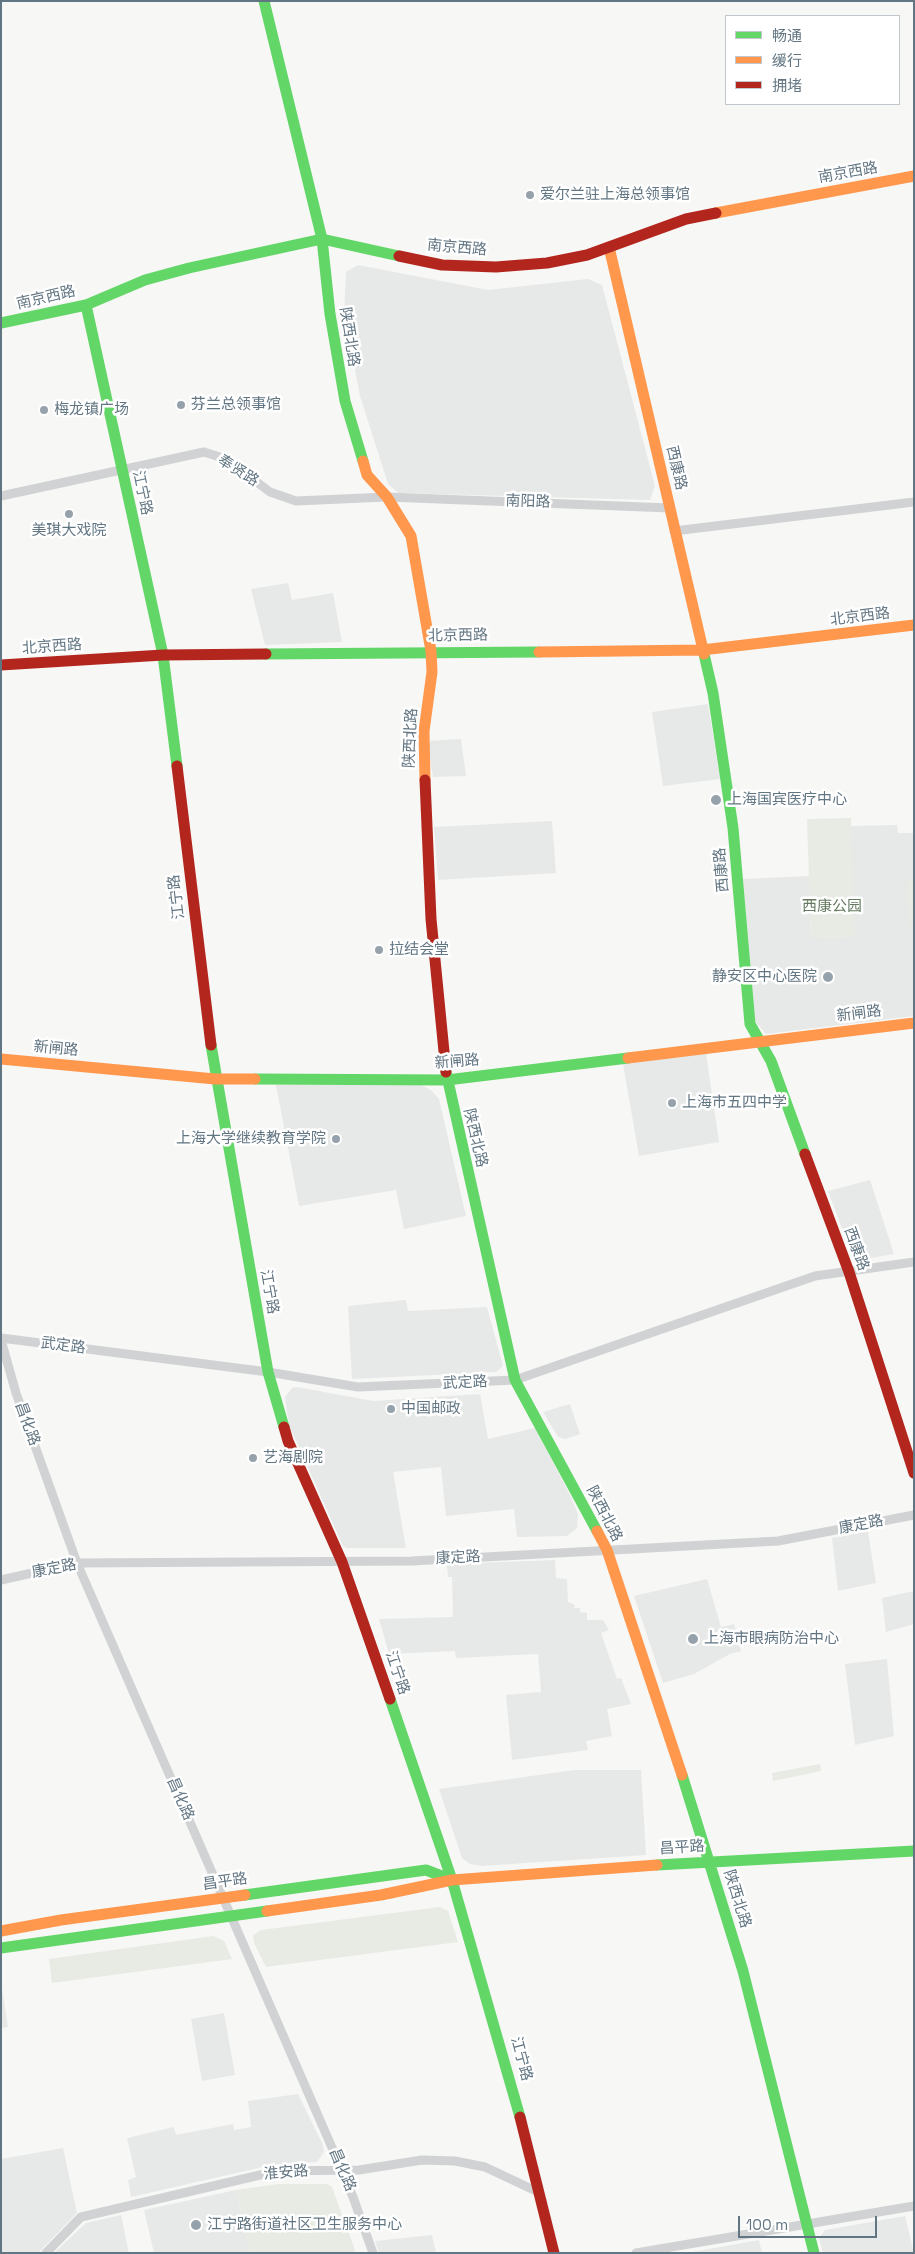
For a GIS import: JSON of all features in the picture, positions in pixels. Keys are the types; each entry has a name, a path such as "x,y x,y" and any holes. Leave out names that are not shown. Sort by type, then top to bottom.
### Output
{"main road":[{"name":"陕西北路","path":"264,1 322,239 330,314 345,401 366,474 387,497 411,536 431,651 432,672 424,730 424,766 431,919 447,1080 516,1380 607,1550 710,1861 743,1971 805,2226 814,2253"},
{"name":"南京西路","path":"1,323 86,305 144,280 239,256 322,239 442,265 496,267 547,263 587,255 686,219 914,176"},
{"name":"西康路","path":"609,247 712,693 732,818 750,1024 761,1041 849,1272 914,1473"},
{"name":"江宁路","path":"86,305 163,655 215,1080 268,1372 288,1441 342,1562 452,1880 495,2023 554,2253"},
{"name":"北京西路","path":"1,665 163,655 431,651 702,650 914,625"},
{"name":"新闸路","path":"1,1059 215,1080 447,1080 914,1023"},
{"name":"昌平路","path":"1,1948 381,1895 452,1880 710,1861 914,1851"},
{"name":"昌平路","path":"1,1931 223,1897 426,1870 452,1880"}],"street":[{"name":"奉贤路","path":"1,496 122,468 204,452 226,459 270,492 296,501 387,497"},
{"name":"南阳路","path":"387,497 670,508"},
{"path":"674,531 914,502"},
{"name":"武定路","path":"1,1339 268,1372 369,1388 516,1380 815,1276 914,1262"},
{"name":"昌化路","path":"1,1339 16,1393 77,1563 341,2170 373,2253"},
{"name":"康定路","path":"1,1580 77,1563 412,1561 778,1542 914,1514"},
{"name":"淮安路","path":"46,2253 81,2217 277,2170 359,2170 422,2160 456,2161 485,2167 538,2192"},
{"path":"636,2253 805,2226 914,2206"}],"shaded area":[{"path":"358,265 488,290 588,279 602,285 655,486 650,500 398,493 388,484 360,396 344,314 346,272"},
{"path":"288,583 292,600 333,593 342,642 265,645 251,589"},
{"path":"708,704 720,779 663,786 652,712"},
{"path":"461,739 466,776 433,777 427,741"},
{"path":"552,821 556,873 438,880 434,827"},
{"name":"静安区中心医院","path":"897,825 898,833 914,833 914,1016 766,1034 755,1021 743,879 809,876 811,938 854,937 851,826"},
{"name":"上海市五四中学","path":"706,1053 719,1142 639,1156 623,1064"},
{"path":"276,1085 421,1085 431,1090 439,1099 466,1216 404,1229 396,1190 299,1206"},
{"path":"870,1180 894,1254 859,1260 852,1255 828,1191"},
{"path":"406,1300 408,1311 487,1307 503,1366 496,1372 352,1379 348,1306"},
{"path":"297,1387 373,1401 480,1394 488,1439 535,1428 571,1497 578,1514 577,1528 567,1536 517,1537 514,1509 446,1516 441,1467 393,1472 406,1548 347,1548 343,1546 289,1425 285,1397 292,1388"},
{"path":"570,1404 580,1434 565,1439 558,1437 543,1412"},
{"path":"868,1531 876,1583 838,1591 832,1538"},
{"path":"555,1560 556,1578 567,1579 568,1602 575,1605 574,1608 580,1608 580,1612 587,1613 587,1620 603,1620 609,1630 601,1633 617,1679 621,1678 631,1704 607,1709 612,1736 586,1741 588,1750 512,1760 506,1695 541,1692 538,1654 456,1658 455,1651 389,1654 379,1619 453,1617 452,1577 448,1577 447,1564"},
{"name":"上海市眼病防治中心","path":"707,1579 721,1627 734,1624 741,1651 730,1654 694,1674 663,1683 634,1596"},
{"path":"914,1591 914,1624 886,1632 882,1598"},
{"path":"887,1659 894,1736 855,1745 845,1664"},
{"path":"574,1770 641,1770 646,1855 482,1866 470,1864 462,1858 439,1789"},
{"path":"1,1982 8,2027 1,2028"},
{"path":"224,2013 235,2075 202,2081 191,2019"},
{"path":"298,2094 323,2145 324,2152 317,2162 272,2165 131,2197 128,2180 136,2177 127,2138 174,2127 176,2135 233,2124 234,2130 251,2127 248,2101"},
{"path":"63,2148 77,2213 38,2253 1,2253 1,2159"},
{"name":"江宁路街道社区卫生服务中心","path":"236,2190 250,2253 154,2253 144,2210"},
{"path":"121,2215 129,2253 54,2253 86,2223"},
{"path":"905,2216 914,2253 823,2253 819,2238 825,2230"},
{"path":"432,2235 436,2253 379,2253 375,2241"},
{"path":"759,2240 762,2253 687,2253"}],"green space":[{"name":"西康公园","path":"851,818 855,937 811,938 807,819"},
{"path":"907,881 914,881 914,925 909,926"},
{"path":"820,1764 821,1771 773,1781 772,1773"},
{"path":"440,1907 448,1911 458,1942 266,1967 254,1943 253,1935 261,1930"},
{"path":"213,1936 224,1941 232,1959 52,1983 49,1959"},
{"path":"278,2184 327,2184 332,2187 356,2253 250,2253 236,2190"}],"traffic: fast":[{"path":"264,1 322,239 330,314 345,401 363,461"},
{"path":"1,323 86,305 145,280 189,268 322,239 399,256"},
{"path":"86,305 163,655 177,766"},
{"path":"266,654 539,652"},
{"path":"704,654 713,693 733,828 750,1024 771,1061 805,1154"},
{"path":"211,1045 268,1372 284,1427"},
{"path":"255,1079 447,1080 628,1058"},
{"path":"446,1072 515,1380 597,1531"},
{"path":"390,1699 452,1880 520,2117"},
{"path":"682,1775 743,1971 814,2253"},
{"path":"657,1865 914,1851"},
{"path":"245,1895 426,1870 452,1880"},
{"path":"1,1948 267,1911"}],"traffic: slow":[{"path":"716,213 914,176"},
{"path":"609,247 704,654"},
{"path":"363,461 367,475 387,497 411,536 431,651 432,672 424,731 425,780"},
{"path":"539,652 702,650 914,625"},
{"path":"628,1058 914,1023"},
{"path":"1,1059 215,1079 255,1079"},
{"path":"597,1531 607,1550 682,1775"},
{"path":"267,1911 381,1895 452,1880 657,1865"},
{"path":"1,1931 61,1920 245,1895"}],"traffic: jam":[{"path":"399,256 442,265 496,267 547,263 587,255 686,219 716,213"},
{"path":"1,665 163,655 266,654"},
{"path":"177,766 211,1045"},
{"path":"425,780 431,919 446,1072"},
{"path":"805,1154 849,1272 914,1473"},
{"path":"284,1427 288,1441 342,1562 390,1699"},
{"path":"520,2117 554,2253"}],"place":[{"name":"爱尔兰驻上海总领事馆","path":"530,195"},
{"name":"芬兰总领事馆","path":"181,405"},
{"name":"梅龙镇广场","path":"44,410"},
{"name":"美琪大戏院","path":"69,514"},
{"name":"上海国宾医疗中心","path":"716,800"},
{"name":"拉结会堂","path":"379,950"},
{"name":"静安区中心医院","path":"828,977"},
{"name":"上海市五四中学","path":"672,1103"},
{"name":"上海大学继续教育学院","path":"336,1139"},
{"name":"中国邮政","path":"391,1409"},
{"name":"艺海剧院","path":"253,1458"},
{"name":"上海市眼病防治中心","path":"693,1639"},
{"name":"江宁路街道社区卫生服务中心","path":"196,2225"}]}
